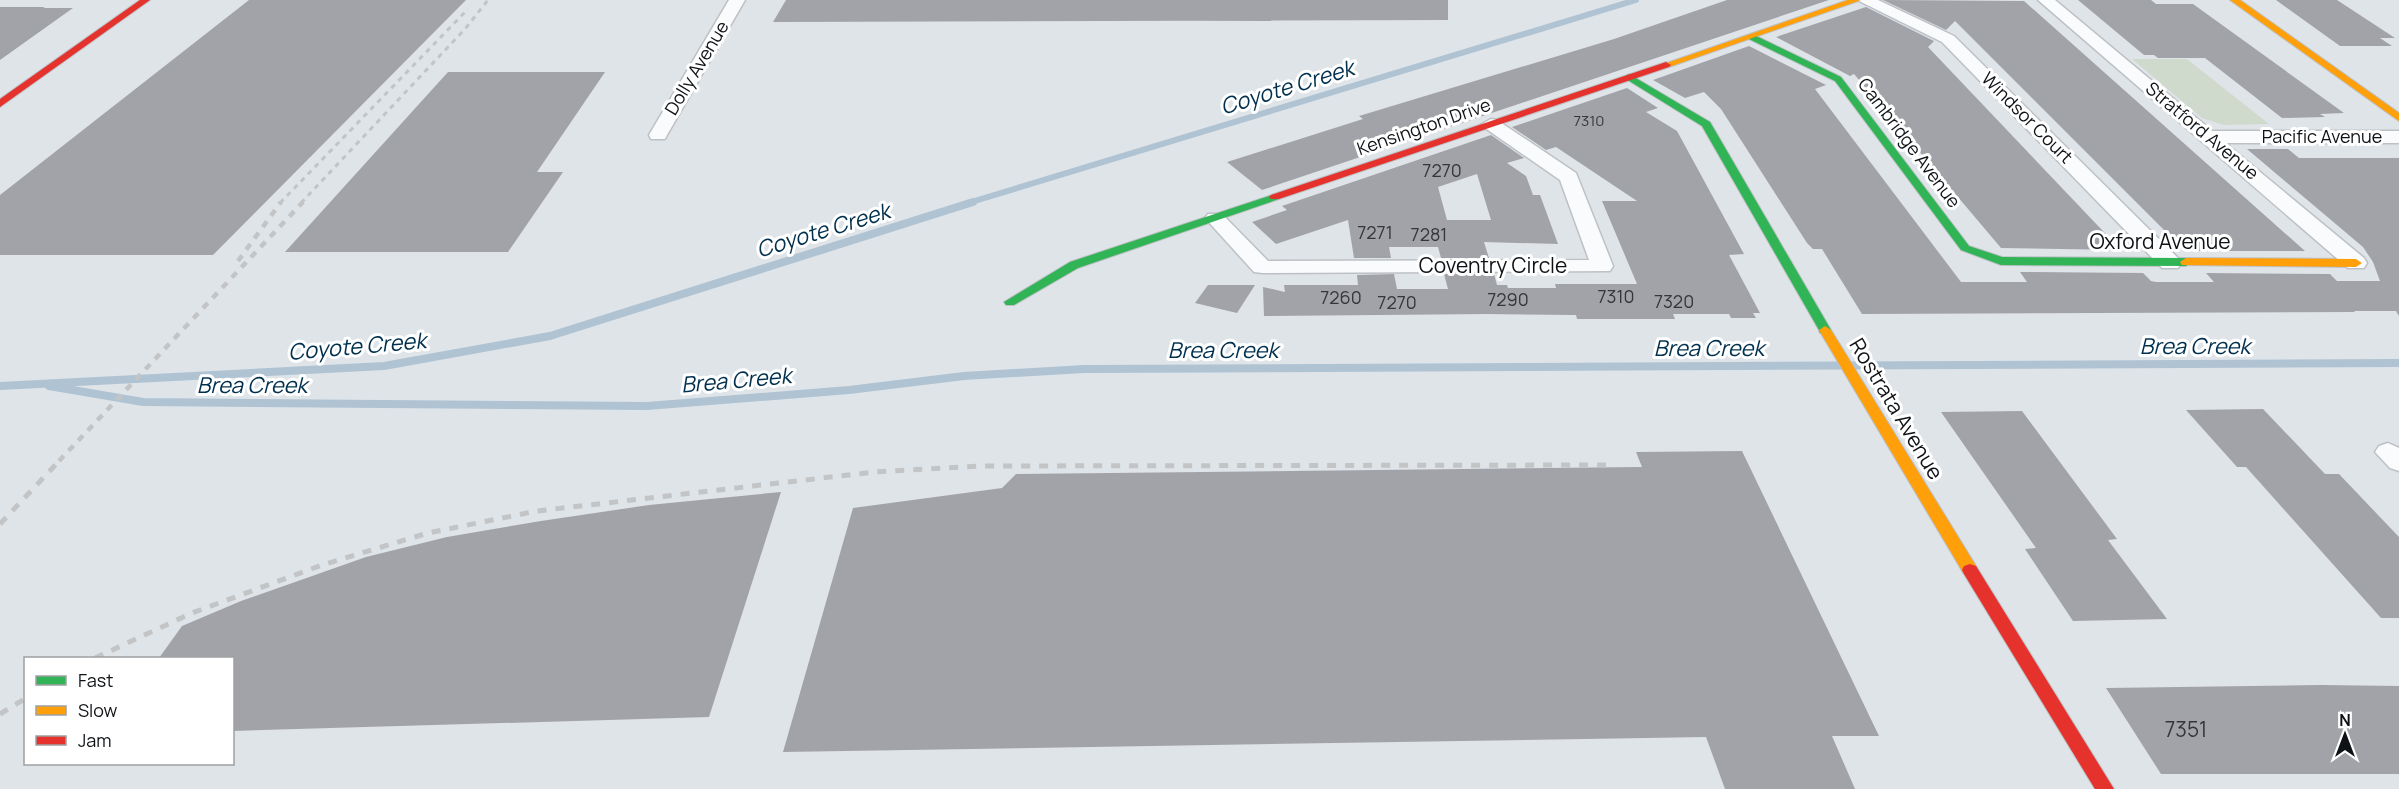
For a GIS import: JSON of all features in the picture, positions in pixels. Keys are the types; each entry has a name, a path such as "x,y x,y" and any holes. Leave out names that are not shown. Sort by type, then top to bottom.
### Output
{"street":[{"path":"0,104 146,0"},
{"name":"Dolly Avenue","path":"658,135 737,0"},
{"name":"Kensington Drive","path":"1010,302 1074,265 1857,0"},
{"name":"Windsor Court","path":"1865,0 1948,39 2170,263"},
{"name":"Stratford Avenue","path":"2046,0 2356,263"},
{"path":"2234,0 2399,118"},
{"name":"Cambridge Avenue","path":"1752,36 1838,79 1965,248"},
{"name":"Rostrata Avenue","path":"1629,77 1706,124 1866,401 2105,789"},
{"name":"Coventry Circle","path":"1215,218 1262,267 1602,266 1569,177 1491,124"},
{"name":"Pacific Avenue","path":"2210,137 2399,137"},
{"name":"Oxford Avenue","path":"1965,248 2001,261 2356,263"}],"green space":[{"path":"2132,59 2187,59 2269,124 2224,125 2202,118"}],"building":[{"path":"249,0 466,0 213,255 0,255 0,195"},
{"path":"786,0 1448,0 1448,20 773,22"},
{"path":"1727,0 1829,0 1262,190 1227,162 1363,119 1359,116 1614,39"},
{"path":"1883,0 2024,1 2305,251 2185,251 1955,21 1946,30"},
{"path":"2078,0 2151,0 2156,4 2193,4 2344,113 2320,114 2325,117 2282,118 2205,58 2158,58 2154,55 2144,55"},
{"path":"2276,0 2337,0 2395,38 2380,38 2392,46 2340,46"},
{"path":"0,7 45,7 43,8 73,8 0,60"},
{"path":"1866,7 1934,41 1928,47 2121,250 2001,248 1854,74 1850,76 1776,37"},
{"path":"1749,46 1826,85 1815,89 1961,282 2027,282 2020,272 2143,273 2151,281 2156,282 2214,282 2206,273 2330,274 2337,281 2380,281 2373,262 2363,247 2247,149 2288,149 2299,158 2399,158 2399,316 2396,311 1862,314 1822,249 1813,249 1807,243 1721,109 1704,92 1685,98 1653,80"},
{"path":"448,72 605,72 537,172 563,172 508,252 285,252"},
{"path":"1627,88 1658,108 1646,112 1677,131 1744,254 1729,255 1760,313 1753,313 1756,318 1731,318 1729,314 1673,314 1675,319 1577,319 1576,315 1487,314 1264,316 1263,287 1285,292 1284,285 1358,285 1357,275 1394,274 1397,289 1448,289 1444,274 1494,274 1497,285 1507,285 1508,288 1556,288 1555,284 1637,284 1602,201 1637,201 1556,147 1546,150 1512,127"},
{"path":"1491,135 1524,158 1507,163 1526,176 1533,195 1540,195 1558,244 1484,242 1489,258 1441,258 1438,247 1389,247 1391,258 1354,258 1348,220 1276,244 1252,222 1287,210 1282,206","holes":["1477,174 1491,220 1447,220 1438,187"]},
{"path":"1208,285 1255,285 1237,313 1195,303"},
{"path":"2263,409 2325,474 2339,474 2399,537 2399,618 2381,618 2246,467 2237,467 2186,410"},
{"path":"2022,411 2117,539 2108,540 2167,619 2073,621 2025,549 2036,548 1941,412"},
{"path":"1742,451 1879,736 1832,736 1855,789 1725,789 1706,737 783,752 853,508 1002,488 1016,474 1642,467 1636,452"},
{"path":"781,492 709,717 234,731 234,657 160,657 182,626 241,601 366,557 447,537 649,505"},
{"path":"2399,686 2399,774 2161,774 2106,688"}],"waterway":[{"name":"Coyote Creek","path":"968,203 1636,0"},
{"name":"Coyote Creek","path":"0,386 384,366 550,336 973,202"},
{"name":"Brea Creek","path":"49,386 143,402 647,406 849,390 964,376 1084,369 2399,363"}],"railway":[{"path":"301,203 465,29 488,0"},
{"path":"280,203 468,9"},
{"path":"238,261 281,202"},
{"path":"59,461 303,202"},
{"path":"0,524 60,460"},
{"path":"97,657 192,613 322,565 428,533 537,511 874,472 982,466 1606,465"},
{"path":"0,714 24,699"}],"traffic: fast":[{"path":"1752,37 1838,79 1965,248 2001,261 2186,262"},
{"path":"1629,77 1706,124 1825,330"},
{"path":"1010,302 1074,265 1275,197"}],"traffic: slow":[{"path":"1666,65 1857,0"},
{"path":"2234,0 2399,118"},
{"path":"2186,262 2356,263"},
{"path":"1825,330 1970,570"}],"traffic: jam":[{"path":"0,104 146,0"},
{"path":"1275,197 1666,65"},
{"path":"1970,570 2105,789"}]}
